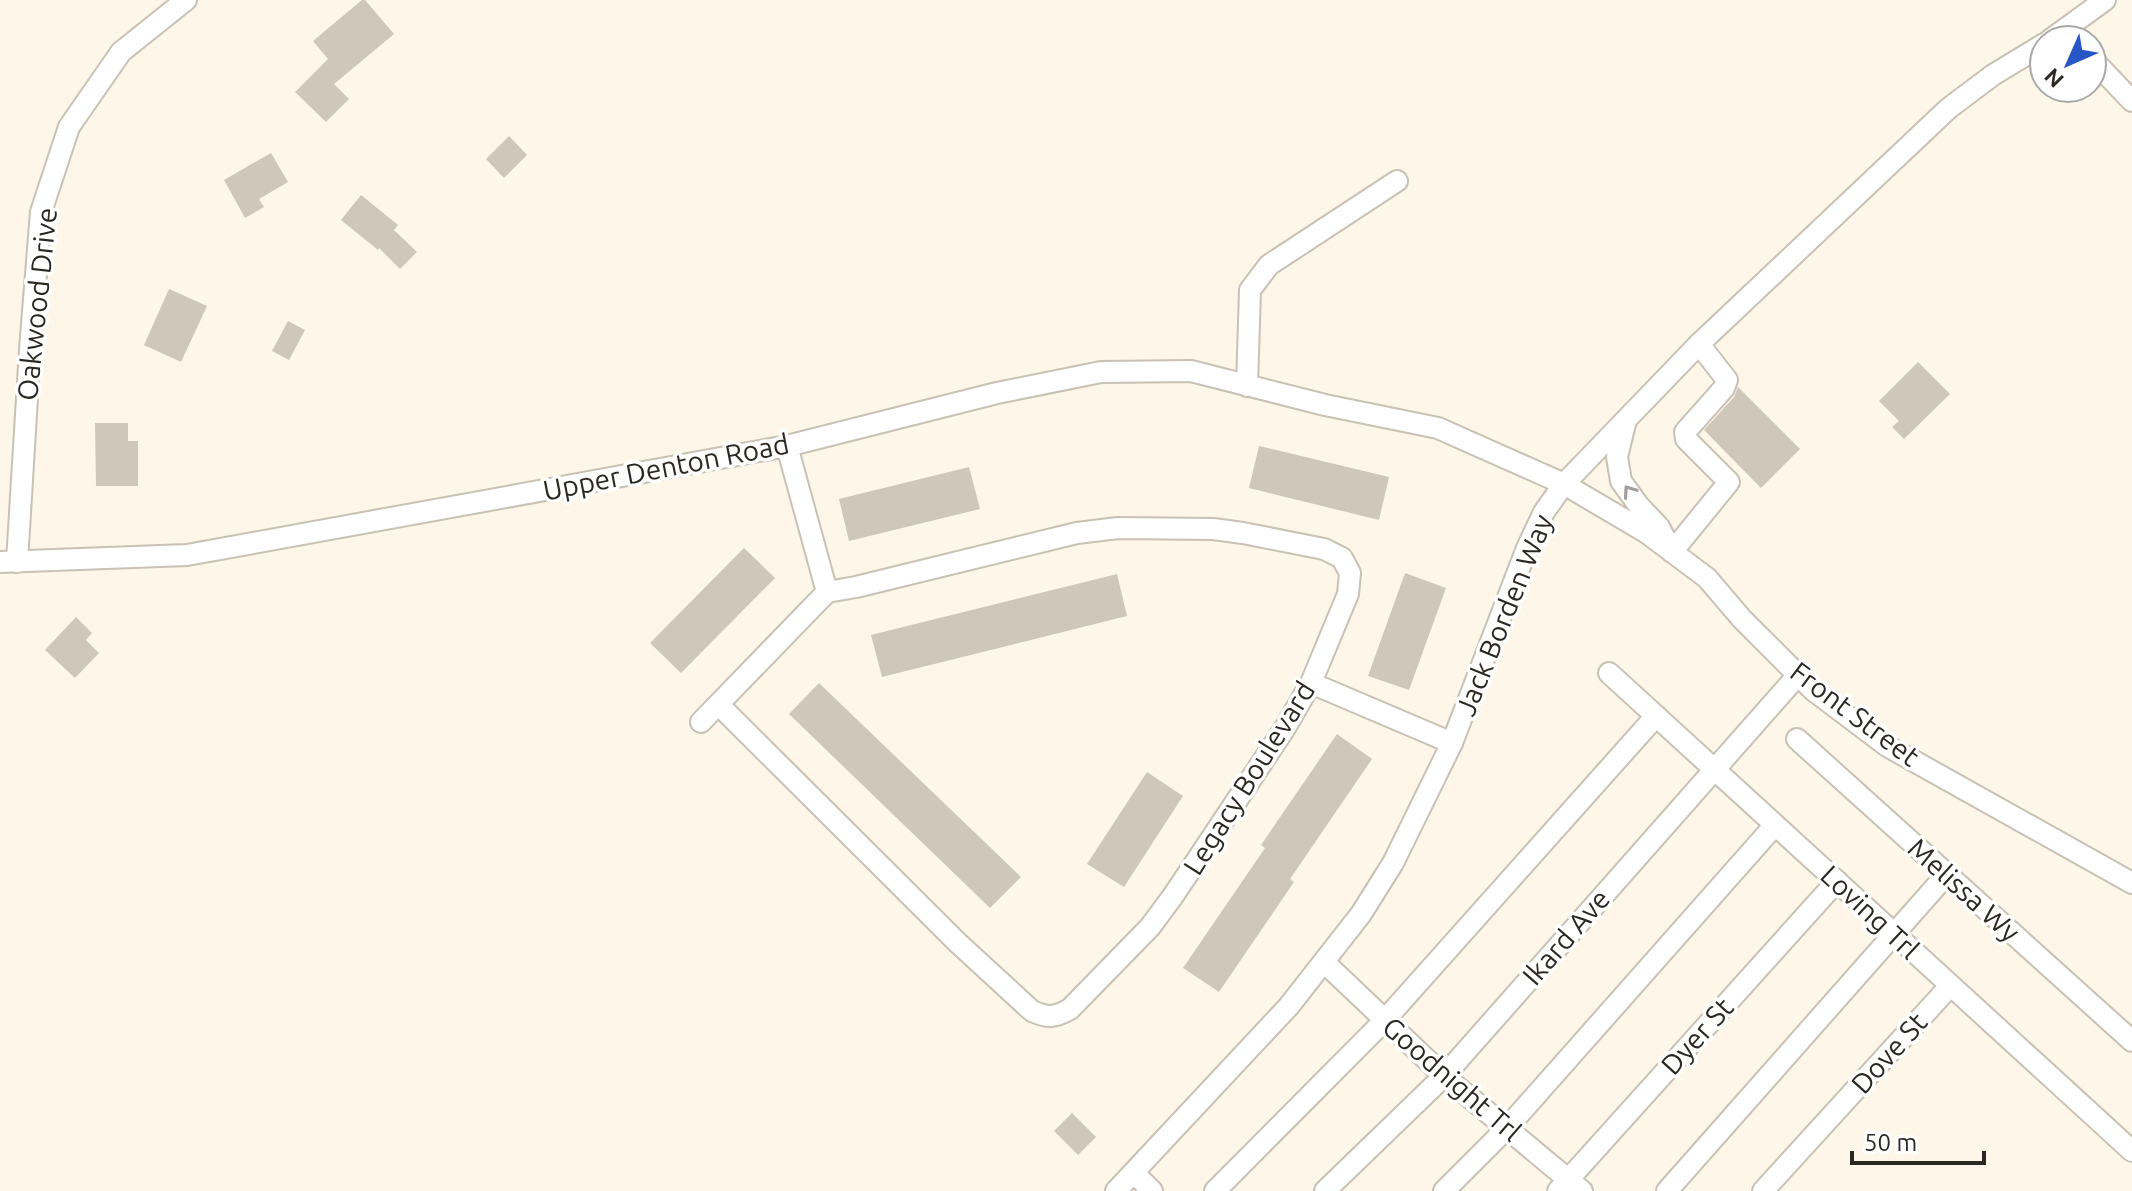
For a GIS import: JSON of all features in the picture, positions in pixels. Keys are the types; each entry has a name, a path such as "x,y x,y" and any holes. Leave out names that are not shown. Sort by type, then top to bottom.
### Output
{"street":[{"name":"Oakwood Drive","path":"8,562 41,212 69,127 121,52 186,0"},
{"path":"2078,24 2105,0"},
{"name":"Jack Borden Way","path":"1116,1191 1289,1006 1361,914 1393,863 1452,743 1527,548 1544,512 1564,484 1699,344 1949,108 2028,54"},
{"path":"2108,76 2132,101"},
{"path":"1247,386 1250,290 1256,279 1269,265 1397,181"},
{"path":"1626,420 1617,457 1621,481 1659,527 1672,552 1729,482 1686,439 1685,432 1724,388 1727,380 1699,344"},
{"name":"Upper Denton Road","path":"8,562 187,555 787,446 997,393 1101,372 1191,371 1325,405 1438,428 1564,484"},
{"path":"701,722 827,592 787,446"},
{"name":"Front Street","path":"1564,484 1647,533 1707,578 1742,619 1813,690 1887,746 2132,883"},
{"name":"Legacy Boulevard","path":"719,705 969,953 1032,1011 1055,1017 1070,1009 1150,927 1285,728 1311,683 1348,594 1350,573 1342,558 1324,549 1213,529 1134,528 1077,533 827,592"},
{"name":"Loving Trl","path":"1609,673 2132,1151"},
{"name":"Ikard Ave","path":"1325,1191 1444,1076 1798,675"},
{"path":"1311,683 1452,743"},
{"path":"1215,1191 1384,1021 1656,716"},
{"name":"Melissa Wy","path":"1797,739 2132,1041"},
{"path":"1444,1191 1506,1129 1775,825"},
{"path":"1667,1191 1947,874"},
{"name":"Dyer St","path":"1570,1187 1837,881"},
{"name":"Goodnight Trl","path":"1325,963 1444,1076 1570,1187"},
{"name":"Dove St","path":"1763,1191 1950,986"},
{"path":"1134,1173 1152,1191"}],"building":[{"path":"362,0 394,34 334,84 349,99 326,122 295,92 328,59 313,41"},
{"path":"509,136 527,155 504,178 486,159"},
{"path":"271,153 288,182 259,199 264,207 245,218 224,180"},
{"path":"361,195 398,225 394,230 417,252 400,269 379,248 341,220"},
{"path":"169,289 207,306 181,362 144,345"},
{"path":"288,321 305,330 289,360 272,351"},
{"path":"1918,362 1950,394 1904,439 1892,427 1899,421 1879,401"},
{"path":"1738,387 1800,449 1761,488 1704,430 1734,397"},
{"path":"95,423 128,423 128,441 138,441 138,486 96,486"},
{"path":"1259,446 1389,477 1379,520 1249,488"},
{"path":"969,467 980,509 849,541 839,499"},
{"path":"744,548 775,578 681,673 650,643"},
{"path":"1405,573 1446,588 1409,690 1368,676"},
{"path":"1117,574 1127,616 882,677 871,635"},
{"path":"76,617 92,633 86,640 99,653 75,678 45,650"},
{"path":"819,683 1021,877 990,908 789,714"},
{"path":"1337,734 1372,759 1290,879 1294,882 1219,992 1183,968 1265,848 1261,845"},
{"path":"1147,772 1183,796 1124,887 1087,864"},
{"path":"1072,1113 1096,1137 1078,1155 1054,1131"}]}
